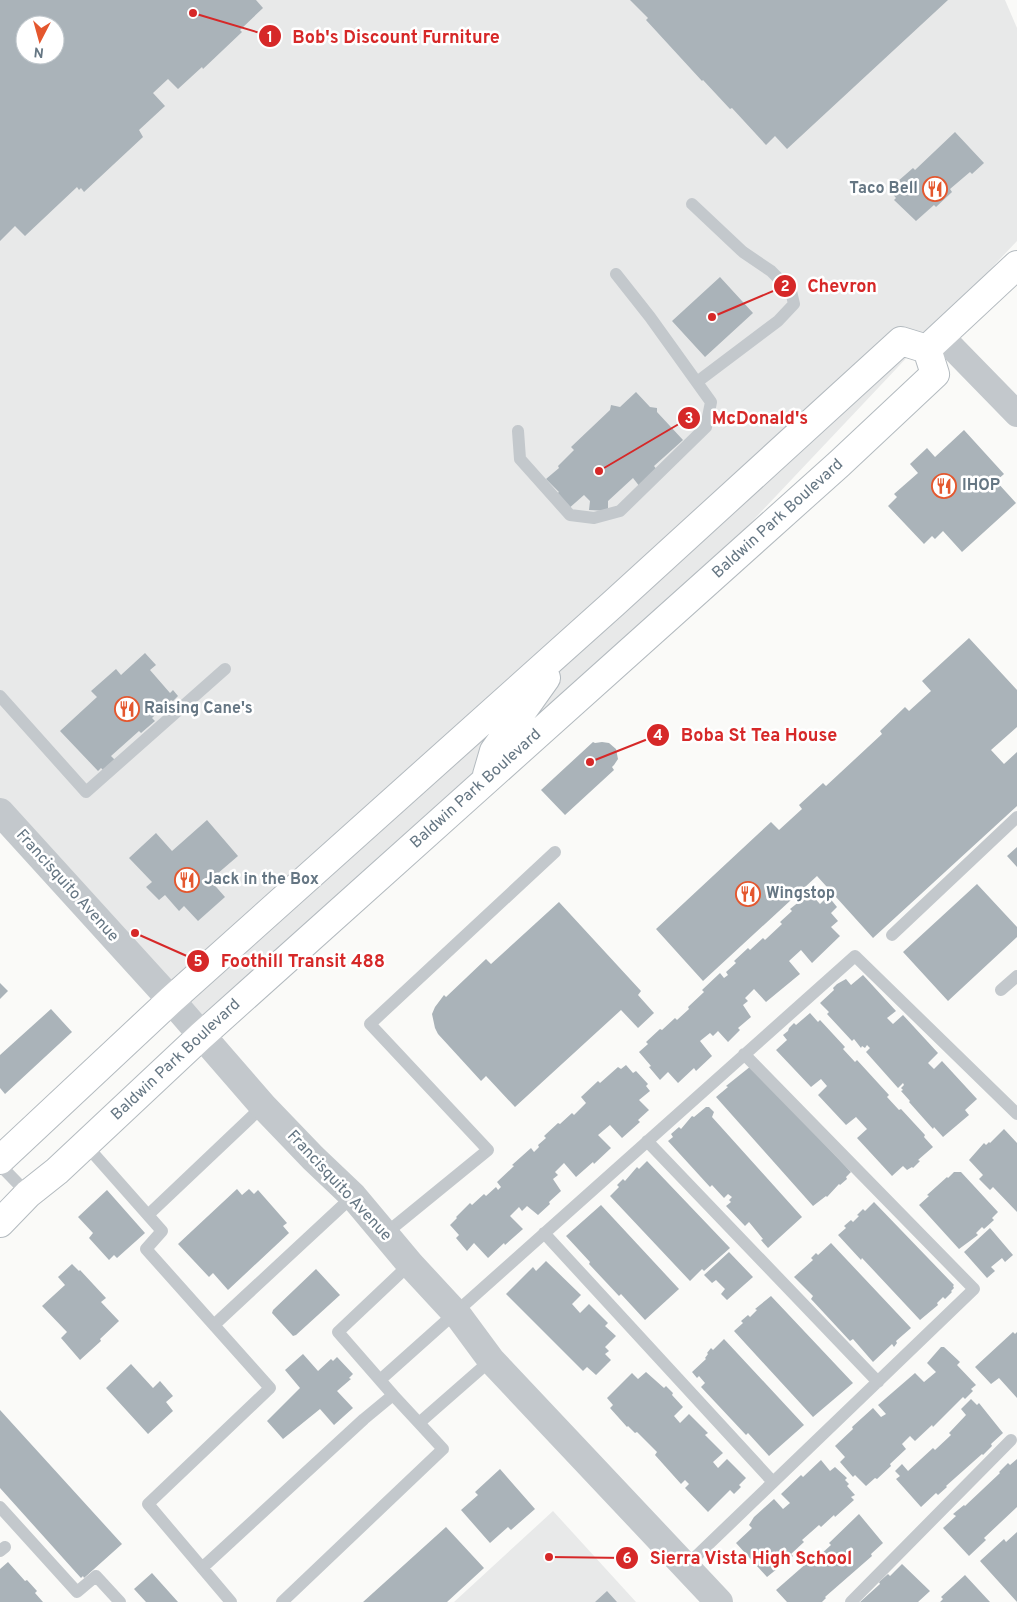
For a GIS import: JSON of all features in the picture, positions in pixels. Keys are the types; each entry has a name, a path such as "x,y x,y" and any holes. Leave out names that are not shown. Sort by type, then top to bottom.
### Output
{"main road":[{"path":"0,1160 171,1000 575,637 901,340 934,343 1017,265"},
{"name":"Baldwin Park Boulevard","path":"0,1223 28,1194 85,1144 201,1036 839,464 935,374 934,343"},
{"path":"485,781 494,751 575,637"}],"street":[{"path":"934,343 1017,414"},
{"name":"Francisquito Avenue","path":"0,812 171,1000 263,1106 353,1196 410,1264 454,1312 492,1360 719,1602"}],"lane":[{"path":"692,204 743,252 770,270 791,291 794,304 778,321 697,382"},
{"path":"518,431 520,459 570,515 594,518 620,511 706,427 711,402 650,317 616,274"},
{"path":"0,696 86,792 225,669"},
{"path":"892,935 1017,817"},
{"path":"385,1234 488,1150 370,1024 555,852"},
{"path":"380,1380 855,956 1017,1114"},
{"path":"1001,990 1017,976"},
{"path":"686,1566 974,1289 744,1054"},
{"path":"148,1215 263,1106"},
{"path":"647,1141 878,1382"},
{"path":"85,1144 162,1231 146,1249 270,1388 148,1504 231,1602"},
{"path":"0,1165 28,1194"},
{"path":"214,1325 353,1196"},
{"path":"544,1232 773,1482"},
{"path":"282,1602 443,1449 338,1332 410,1264"},
{"path":"419,1423 492,1360"},
{"path":"202,1568 364,1419 393,1395"},
{"path":"851,1602 1011,1440"},
{"path":"0,1507 76,1592 96,1576 120,1602"}],"shaded area":[{"path":"0,0 1005,0 1017,28 1017,241 622,659 201,1036 0,812"},
{"path":"553,1511 636,1602 454,1602"}],"building":[{"path":"0,0 256,0 263,8 240,30 242,32 203,69 202,67 178,89 168,79 153,93 165,106 139,130 143,137 84,192 81,188 79,190 77,187 25,236 15,226 0,241"},
{"path":"630,0 948,0 787,149 775,136 766,145 732,108 730,109 702,81"},
{"path":"955,132 984,163 950,189 952,192 936,207 934,205 916,221 894,200 896,198 891,192 899,185 897,182 913,168 915,170"},
{"path":"720,277 753,313 705,357 672,321"},
{"path":"636,392 650,407 657,408 657,412 683,440 654,466 658,471 640,487 633,478 608,501 608,511 589,510 590,501 584,495 567,510 554,496 559,492 546,479 559,468 558,466 574,450 571,447 610,410 611,405 620,407"},
{"path":"964,430 1004,474 996,481 1016,503 962,552 943,531 935,539 932,536 924,544 888,506 897,497 894,494 918,473 910,464 927,448 935,457"},
{"path":"969,638 1017,690 1017,727 991,750 1004,764 1017,752 1017,806 873,938 817,876 703,981 656,929 771,822 779,830 802,809 799,805 823,783 826,786 882,734 880,731 905,707 909,711 931,691 922,681"},
{"path":"145,653 156,665 150,670 170,693 173,690 178,696 152,718 155,721 141,733 139,731 111,756 115,760 104,771 101,768 98,771 60,731 97,697 91,691 116,669 121,675"},
{"path":"593,742 609,743 616,749 618,759 612,767 614,770 565,815 541,790"},
{"path":"207,820 238,856 210,880 225,897 198,921 184,906 179,911 165,895 159,900 146,887 152,882 129,858 156,833 172,851"},
{"path":"1017,847 1017,867 1007,856"},
{"path":"977,884 1017,927 1017,937 948,1001 903,952"},
{"path":"810,893 820,904 828,896 837,907 831,913 838,921 831,927 840,936 812,963 801,950 789,961 800,974 766,1002 754,989 745,998 748,1001 743,1005 751,1017 738,1028 740,1030 728,1042 718,1031 713,1036 710,1033 700,1041 712,1056 696,1071 694,1068 678,1083 668,1072 660,1080 639,1052 648,1044 646,1042 660,1029 662,1030 675,1018 677,1020 689,1009 688,1007 704,992 702,990 720,973 724,978 728,975 726,972 736,963 734,961 748,948 750,950 763,938 765,940 782,924 780,922 792,911 790,909"},
{"path":"559,902 641,991 638,995 654,1013 638,1028 621,1010 515,1107 486,1076 481,1081 438,1034 432,1014 444,995 446,997 486,959 491,964"},
{"path":"863,975 896,1011 887,1018 893,1024 903,1015 938,1053 928,1063 934,1069 942,1061 977,1099 965,1110 969,1115 943,1137 934,1127 933,1129 909,1102 901,1091 903,1090 901,1088 904,1085 903,1083 898,1088 866,1052 870,1048 867,1045 865,1048 862,1046 861,1048 854,1039 852,1041 827,1014 829,1012 820,1003 834,990 833,988 837,984 846,979 851,985"},
{"path":"0,983 8,991 0,999"},
{"path":"51,1009 72,1032 5,1094 0,1088 0,1055"},
{"path":"810,1013 818,1022 820,1020 845,1047 843,1049 855,1062 857,1060 889,1095 887,1097 925,1135 924,1137 933,1147 918,1160 920,1161 913,1168 907,1170 903,1166 892,1176 857,1138 867,1129 856,1117 846,1125 818,1095 827,1086 821,1079 811,1087 776,1050 787,1040 783,1035 789,1028 794,1023 796,1025"},
{"path":"626,1065 633,1073 636,1071 648,1084 646,1086 650,1091 639,1100 649,1110 638,1120 640,1122 622,1138 610,1125 598,1135 611,1148 576,1177 564,1163 555,1172 558,1175 553,1179 561,1191 538,1215 527,1206 522,1211 519,1207 510,1216 523,1229 488,1258 474,1243 467,1251 456,1238 459,1235 450,1225 456,1217 470,1203 472,1205 484,1194 486,1196 496,1187 498,1190 501,1187 497,1182 514,1166 512,1165 531,1148 534,1152 539,1147 538,1145 546,1138 544,1136 572,1113 574,1115 586,1103 581,1097 598,1081 600,1083 618,1067 621,1069"},
{"path":"751,1066 851,1172 846,1177 847,1179 839,1184 827,1197 813,1206 716,1097 728,1087 726,1086"},
{"path":"706,1107 709,1107 714,1112 712,1117 802,1217 768,1248 749,1222 745,1226 726,1206 731,1202 729,1200 732,1197 728,1194 724,1198 712,1185 710,1187 668,1141 673,1137 671,1134 679,1127 681,1129 692,1116 694,1117"},
{"path":"1004,1129 1017,1143 1017,1212 993,1187 990,1190 979,1179 983,1175 969,1160 984,1143 986,1145 990,1143"},
{"path":"647,1161 730,1248 704,1271 702,1269 690,1281 610,1196 619,1187 617,1185 623,1179 625,1181 637,1167 639,1169"},
{"path":"954,1172 961,1172 998,1212 992,1218 994,1220 984,1229 982,1227 976,1233 978,1235 959,1249 919,1205 929,1196 927,1195"},
{"path":"237,1189 242,1195 249,1189 254,1194 258,1190 287,1223 283,1226 289,1233 228,1290 213,1273 209,1277 178,1244"},
{"path":"107,1190 145,1233 117,1258 114,1255 109,1260 89,1238 93,1233 78,1217"},
{"path":"874,1202 954,1285 952,1292 945,1299 943,1297 937,1303 938,1305 920,1320 838,1235 846,1228 844,1226 851,1220 853,1222 863,1209 865,1211"},
{"path":"601,1205 679,1289 645,1320 621,1294 619,1296 566,1236"},
{"path":"990,1228 1013,1255 1005,1262 1002,1258 991,1267 995,1271 987,1278 964,1252"},
{"path":"831,1243 911,1328 896,1341 897,1343 894,1347 892,1344 873,1362 853,1339 850,1341 811,1299 813,1296 794,1277 813,1260 811,1258 816,1253 818,1255"},
{"path":"729,1252 753,1277 727,1300 721,1294 725,1289 716,1280 712,1283 704,1275"},
{"path":"546,1261 581,1295 572,1304 580,1313 589,1304 608,1323 605,1326 616,1336 605,1347 609,1351 605,1354 611,1360 596,1375 587,1367 583,1371 506,1294 533,1267 536,1271"},
{"path":"72,1264 106,1298 101,1302 119,1321 80,1360 61,1338 67,1332 42,1306 65,1285 58,1277"},
{"path":"316,1269 340,1295 293,1336 272,1313 273,1310"},
{"path":"771,1296 853,1383 813,1417 734,1331 743,1323 741,1321 748,1315 750,1317 757,1310 755,1309"},
{"path":"1013,1332 1015,1334 1017,1332 1017,1398 999,1378 991,1384 975,1367"},
{"path":"724,1339 804,1425 769,1456 748,1433 746,1435 701,1387 705,1383 692,1372 706,1359 707,1353 711,1348 713,1350"},
{"path":"941,1347 944,1347 960,1362 957,1365 976,1385 971,1389 973,1391 965,1399 963,1397 933,1427 932,1425 915,1441 910,1436 902,1444 906,1449 877,1479 875,1478 866,1486 855,1475 853,1477 840,1462 845,1457 835,1446 873,1408 881,1417 886,1414 878,1405 915,1373 924,1382 936,1372 927,1363"},
{"path":"303,1354 318,1371 331,1359 333,1361 337,1357 353,1374 349,1378 351,1379 337,1391 353,1408 334,1425 320,1409 283,1439 267,1421 300,1388 285,1370"},
{"path":"131,1364 153,1388 160,1381 173,1396 166,1402 173,1411 148,1434 106,1388"},
{"path":"646,1372 664,1388 666,1386 683,1407 674,1416 680,1423 689,1414 708,1433 705,1435 723,1453 713,1462 718,1468 727,1459 746,1478 734,1494 730,1490 708,1512 685,1488 689,1484 685,1480 681,1484 655,1455 657,1452 637,1432 635,1433 627,1427 610,1408 613,1405 607,1398 632,1373 638,1379"},
{"path":"971,1399 977,1405 979,1403 1003,1433 983,1455 938,1495 936,1493 921,1507 896,1479 900,1476 895,1471 902,1464 908,1471 933,1448 935,1450 951,1435 949,1433 966,1415 961,1409"},
{"path":"0,1410 122,1544 84,1578 83,1576 81,1578 0,1488"},
{"path":"1017,1459 1017,1507 984,1538 986,1540 969,1556 943,1528 956,1516 953,1514 965,1506 1008,1463 1010,1465"},
{"path":"821,1460 830,1471 835,1467 847,1478 845,1480 849,1484 847,1486 855,1495 851,1497 854,1500 835,1517 834,1515 821,1527 819,1525 802,1540 804,1542 791,1554 793,1556 767,1577 736,1543 752,1528 749,1525 754,1517 774,1499 783,1509 790,1503 781,1494 801,1475 803,1477"},
{"path":"500,1469 535,1509 511,1530 508,1527 490,1543 461,1510 478,1495 475,1492"},
{"path":"859,1514 883,1543 871,1554 872,1556 825,1597 822,1602 787,1602 776,1590 831,1545 829,1543"},
{"path":"446,1527 484,1568 447,1602 363,1602"},
{"path":"1017,1532 1017,1602 980,1561 1004,1539 1006,1542"},
{"path":"8,1562 37,1591 35,1593 43,1602 0,1602 0,1569"},
{"path":"902,1564 930,1591 918,1602 860,1602 880,1584 879,1582 888,1574 890,1576"},
{"path":"152,1573 178,1602 146,1602 134,1589"},
{"path":"965,1575 990,1602 940,1602 943,1599 941,1597"},
{"path":"607,1591 617,1602 595,1602"}],"place":[{"name":"Bob's Discount Furniture","path":"193,13"},
{"name":"Taco Bell","path":"935,189"},
{"name":"Chevron","path":"712,317"},
{"name":"McDonald's","path":"599,471"},
{"name":"IHOP","path":"944,486"},
{"name":"Raising Cane's","path":"127,709"},
{"name":"Boba St Tea House","path":"590,762"},
{"name":"Jack in the Box","path":"187,880"},
{"name":"Wingstop","path":"748,894"},
{"name":"Foothill Transit 488","path":"135,933"},
{"name":"Sierra Vista High School","path":"549,1557"}]}
